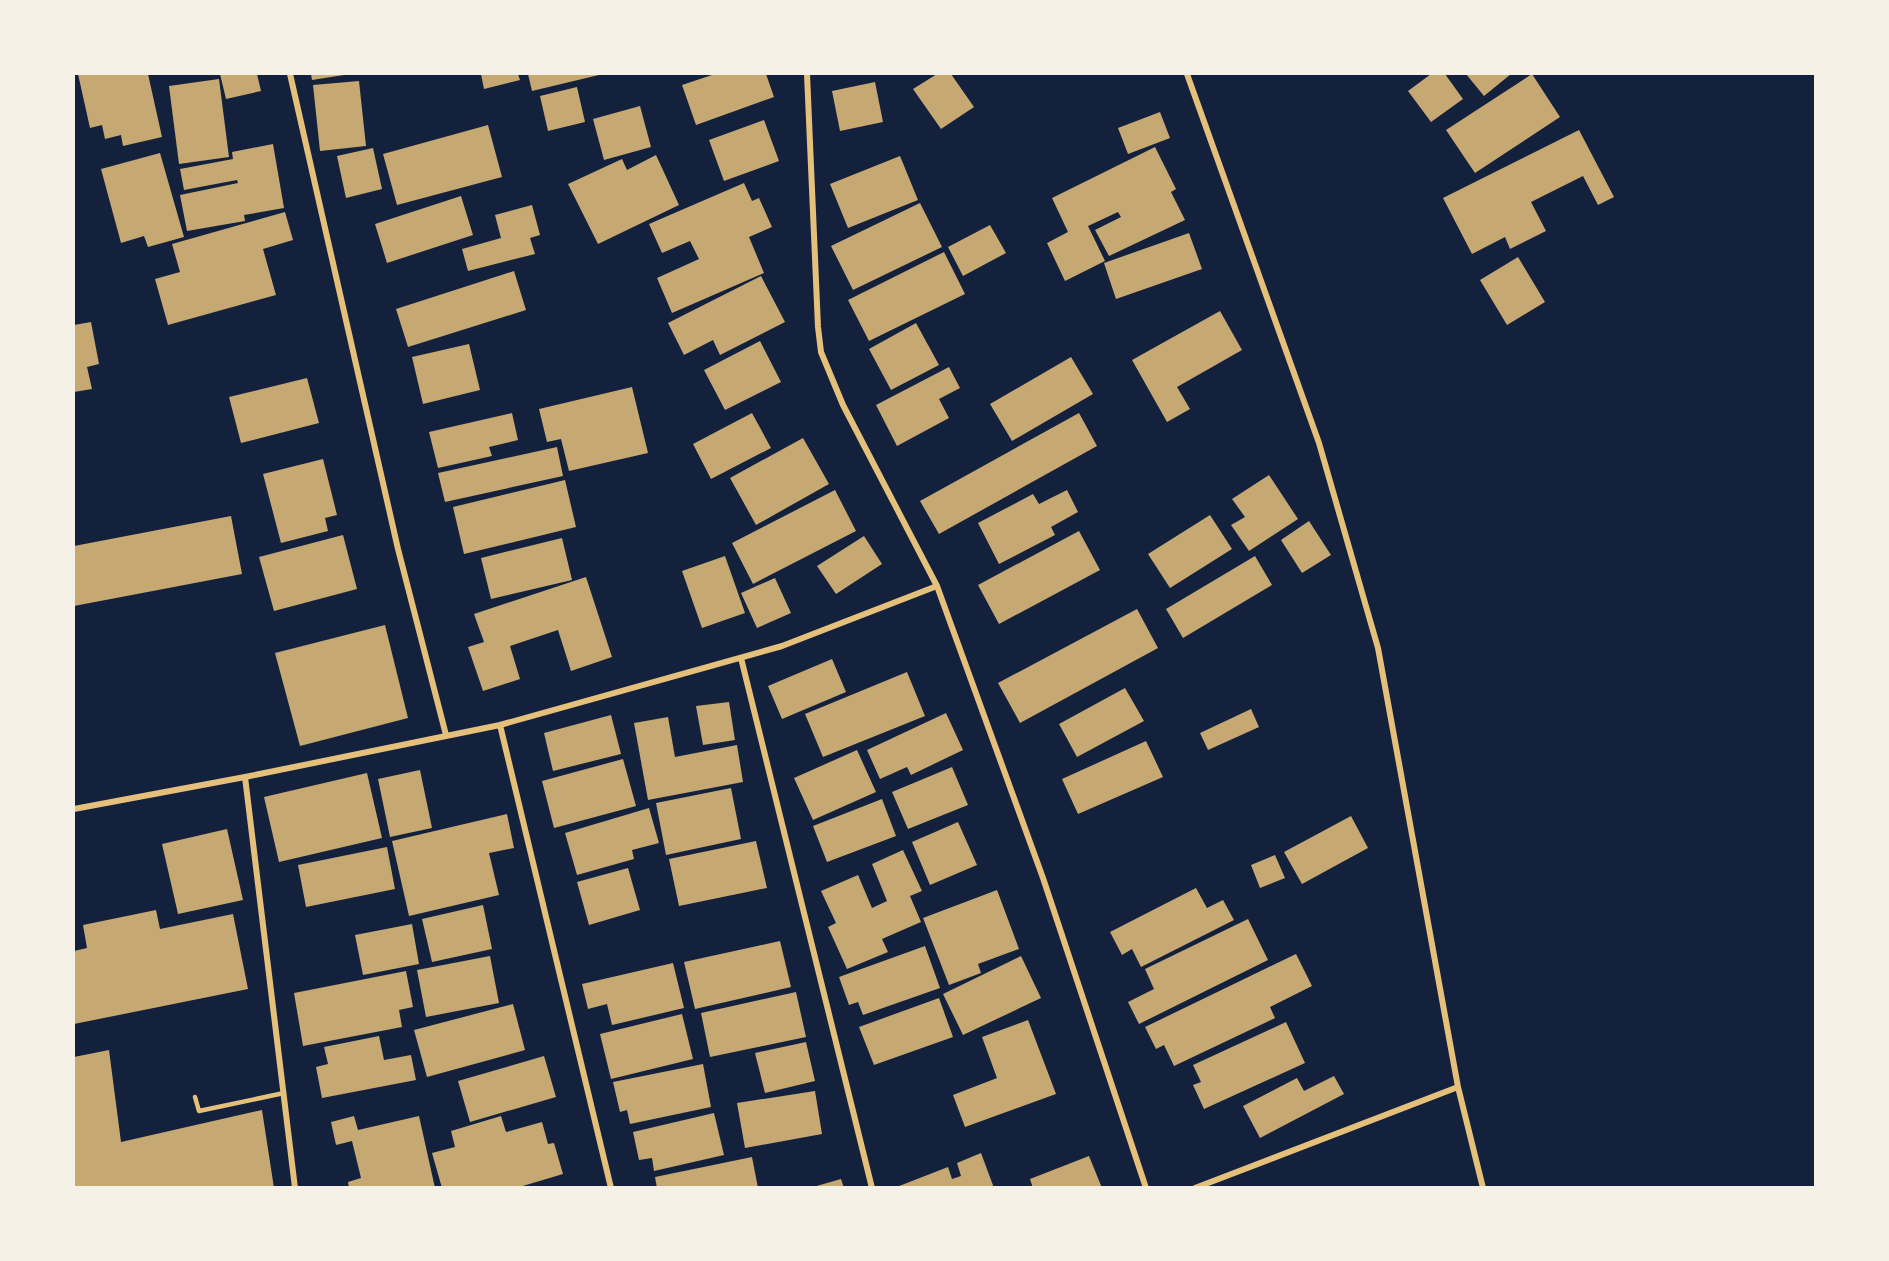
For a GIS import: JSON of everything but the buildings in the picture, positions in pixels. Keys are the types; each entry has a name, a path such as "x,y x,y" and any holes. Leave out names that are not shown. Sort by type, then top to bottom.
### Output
{"street":[{"path":"290,74 398,549 446,735"},
{"path":"807,74 817,316 821,352 843,405 937,586 1043,878 1146,1188"},
{"path":"1187,74 1319,443 1378,648 1458,1087 1482,1188"},
{"path":"74,808 245,777 500,725 782,646 937,586"},
{"path":"741,658 872,1188"},
{"path":"500,725 611,1188"},
{"path":"245,777 295,1188"},
{"path":"1195,1188 1458,1087"}],"lane":[{"path":"195,1097 199,1111 284,1093"}]}
